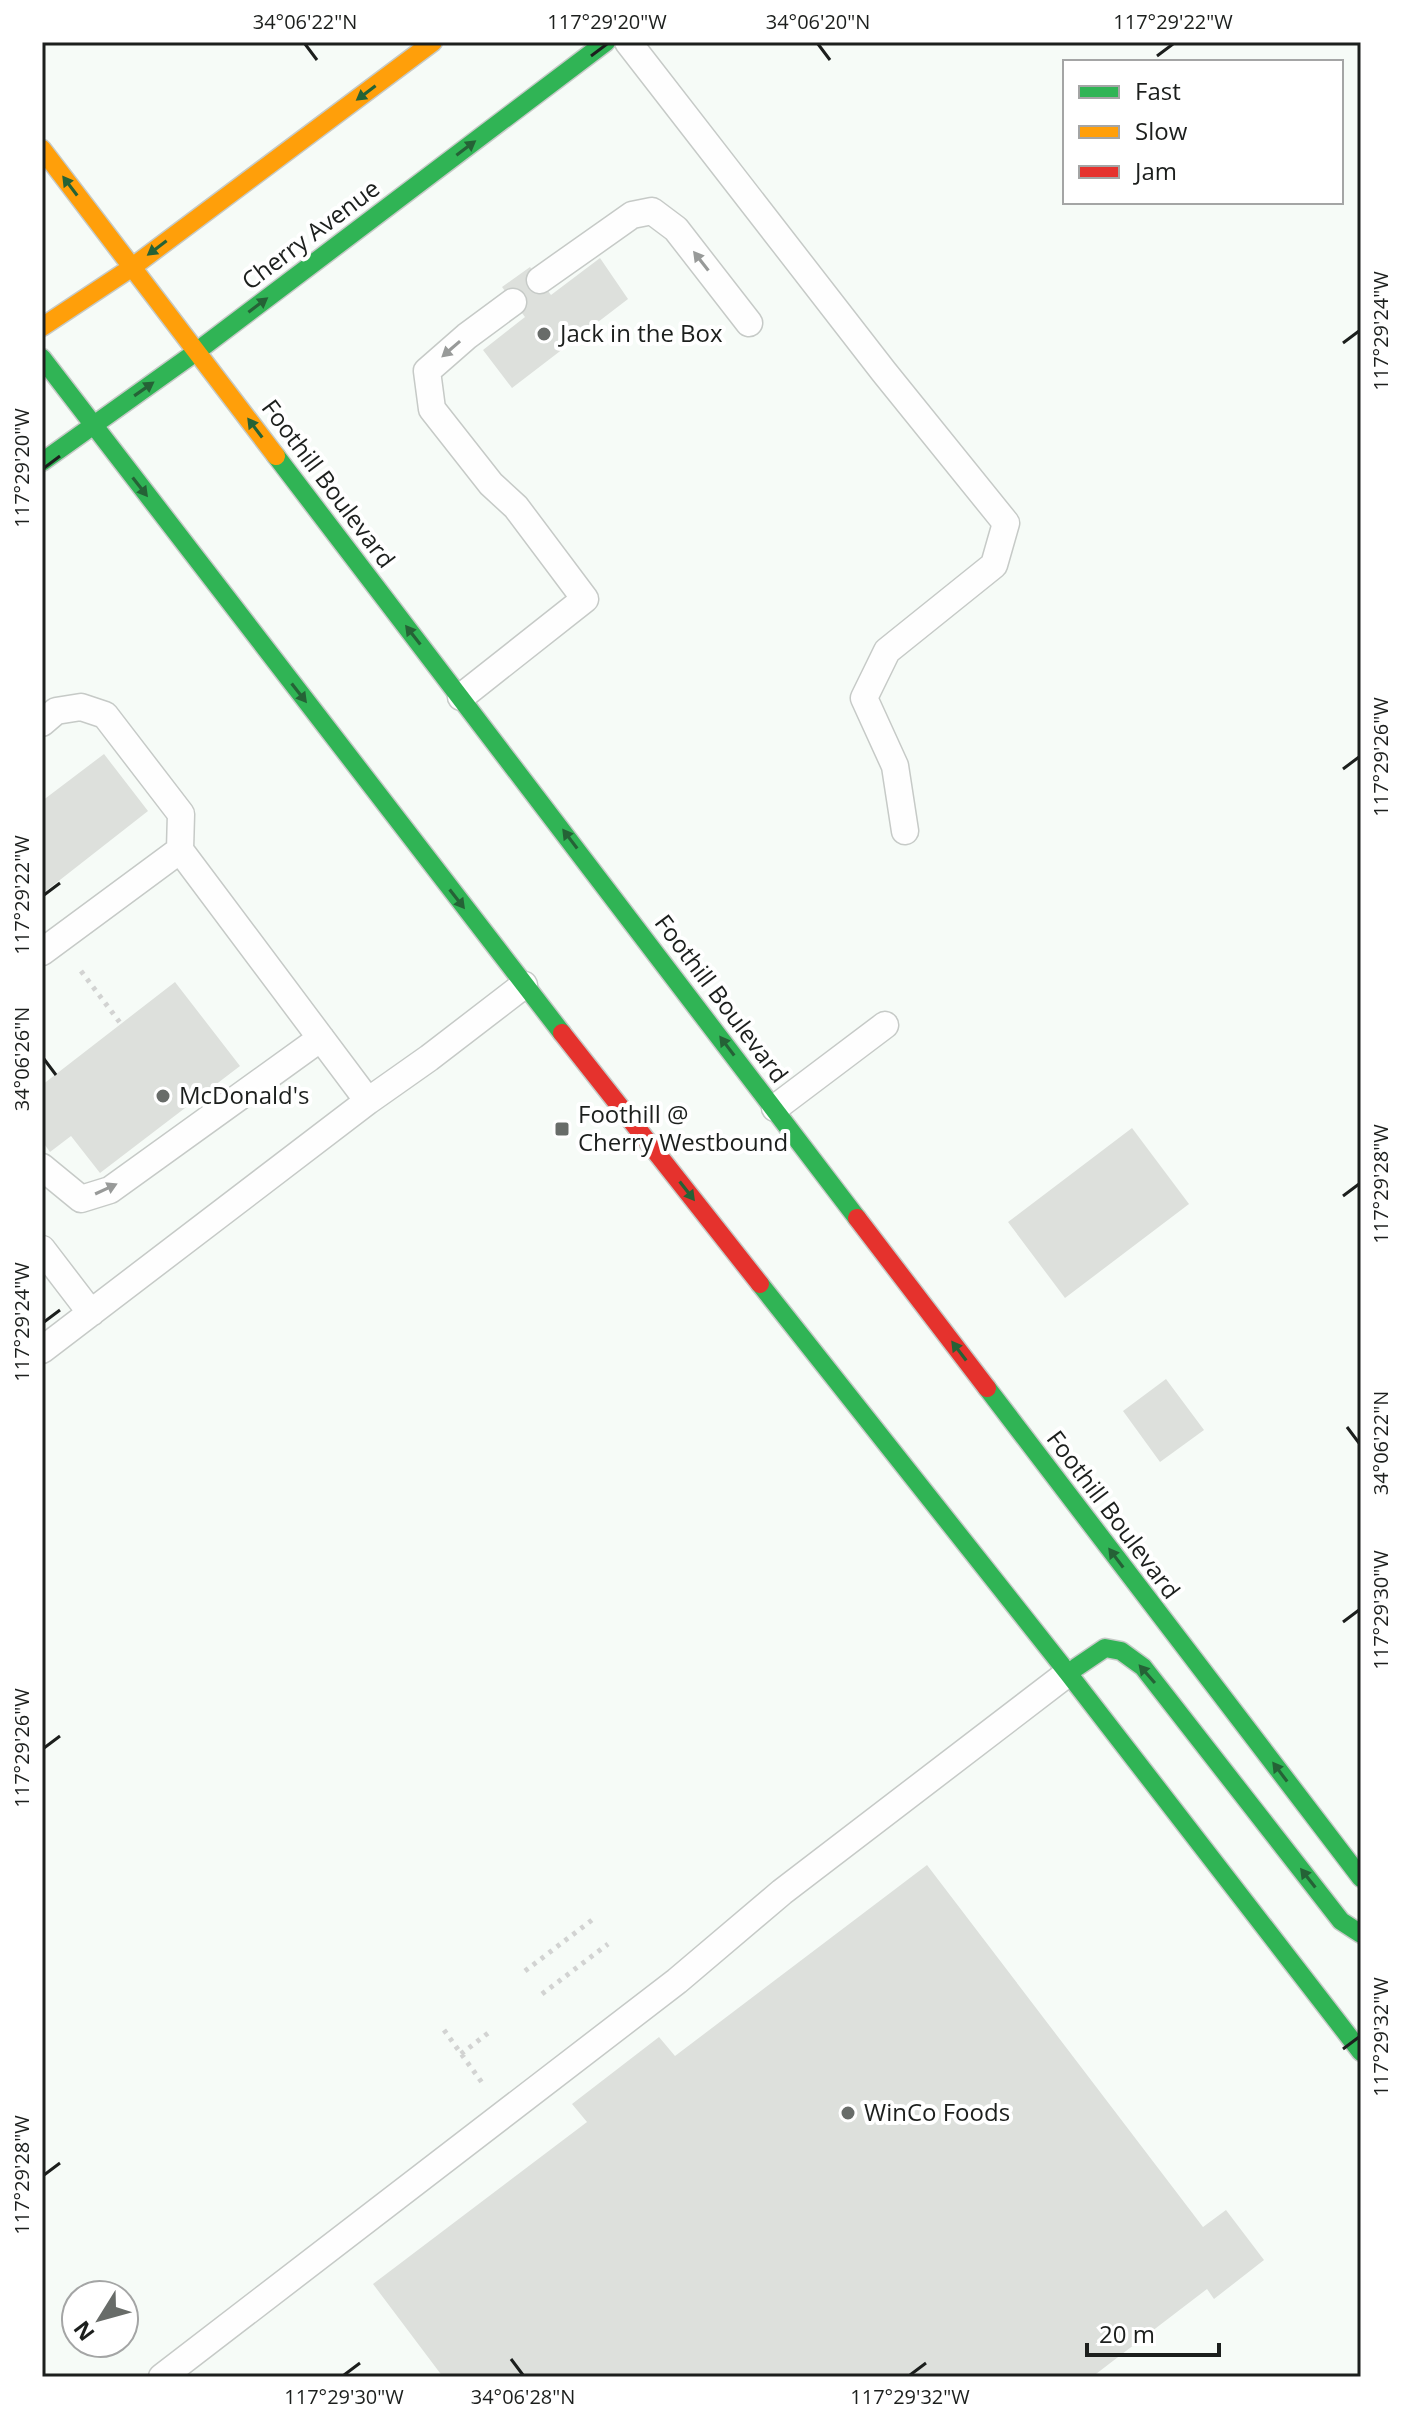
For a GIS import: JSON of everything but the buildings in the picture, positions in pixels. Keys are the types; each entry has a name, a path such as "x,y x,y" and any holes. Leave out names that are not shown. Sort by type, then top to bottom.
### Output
{"main road":[{"name":"Cherry Avenue","path":"42,462 196,352 606,42"},
{"path":"42,327 131,268 429,43"},
{"name":"Foothill Boulevard","path":"42,149 1361,1878"},
{"path":"42,358 524,985 1068,1673 1361,2052"},
{"path":"1068,1673 1105,1648 1121,1651 1143,1667 1341,1921 1361,1934"}],"lane":[{"path":"628,42 884,372 1006,523 994,565 887,651 864,698 895,766 905,831"},
{"path":"540,280 632,215 652,211 676,229 749,323"},
{"path":"461,697 585,599 516,507 491,484 432,409 427,371 513,302"},
{"path":"42,723 56,711 81,707 105,715 181,814 180,850 368,1101"},
{"path":"42,952 180,850"},
{"path":"42,1350 524,985"},
{"path":"775,1108 885,1025"},
{"path":"42,1167 81,1199 110,1190 321,1038"},
{"path":"42,1249 91,1313"},
{"path":"162,2377 677,1981 782,1892 1068,1673"}],"path":[{"path":"81,971 121,1024"},
{"path":"525,1971 592,1920"},
{"path":"542,1994 608,1944"},
{"path":"461,2055 492,2030"}],"traffic: fast":[{"path":"42,462 196,352 606,42"},
{"path":"42,358 562,1033"},
{"path":"276,456 857,1218"},
{"path":"760,1284 1068,1673 1361,2052"},
{"path":"987,1388 1361,1878"},
{"path":"1068,1673 1105,1648 1121,1651 1143,1667 1341,1921 1361,1934"}],"traffic: slow":[{"path":"42,327 131,268 433,42"},
{"path":"42,149 276,456"}],"traffic: jam":[{"path":"562,1033 760,1284"},
{"path":"857,1218 987,1388"}],"place":[{"name":"Jack in the Box","path":"544,334"},
{"name":"McDonald's","path":"163,1096"},
{"name":"Foothill @ Cherry Westbound","path":"562,1129"},
{"name":"WinCo Foods","path":"848,2113"}]}
